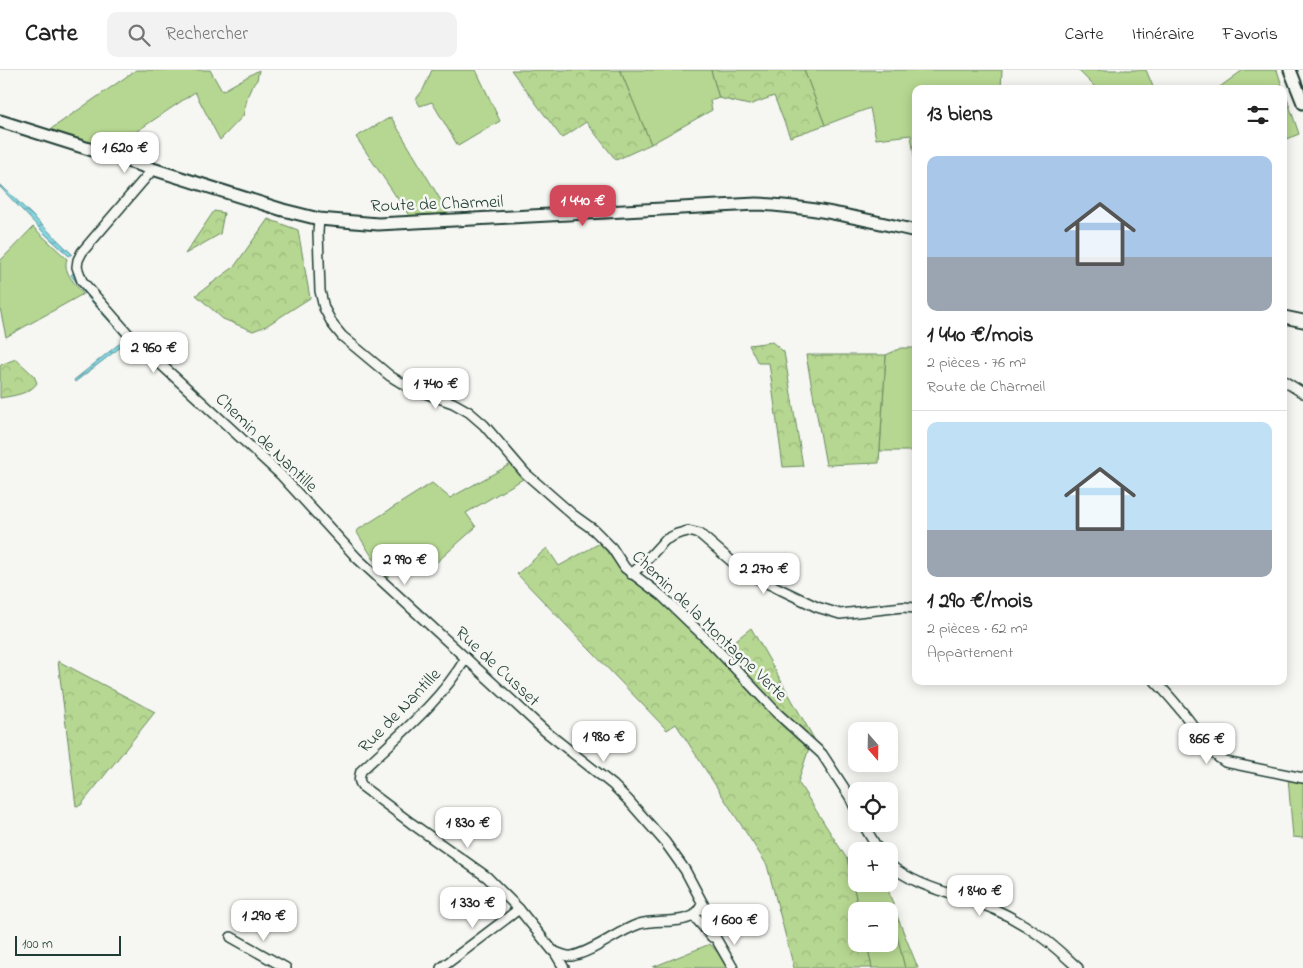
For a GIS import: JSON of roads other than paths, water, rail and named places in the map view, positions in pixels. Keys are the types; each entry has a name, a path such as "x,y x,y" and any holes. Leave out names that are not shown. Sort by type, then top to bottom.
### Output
{"main road":[{"path":"1290,70 1303,103"},
{"name":"Route de Charmeil","path":"0,121 283,210 319,219 378,224 756,204 825,211 912,230"},
{"path":"1287,318 1303,322"}],"street":[{"name":"Chemin de Nantille","path":"153,169 82,252 78,260 78,274 130,336 280,474 357,558"},
{"name":"Chemin de la Montagne Verte","path":"319,219 320,291 324,308 332,325 342,336 390,376 408,387 453,403 469,412 484,425 525,473 573,515 594,530 612,548 631,574 662,596 778,714 822,754 848,794"},
{"path":"1287,383 1303,393"},
{"path":"631,574 665,540 688,531 700,534 744,572 818,607 840,614 912,608"},
{"name":"Rue de Cusset","path":"357,558 545,731 613,785 628,800 665,842 685,870 703,904 715,936 734,968"},
{"name":"Rue de Nantille","path":"466,658 453,680 433,703 361,771 360,783 411,823 487,877 519,909 565,968"},
{"path":"1158,685 1189,720 1216,756 1225,762 1303,778"},
{"path":"898,871 922,884 993,909 1036,931 1078,968"},
{"path":"553,951 570,956 641,923 694,916 703,904"},
{"path":"441,968 519,909"},
{"path":"694,916 712,937 715,936"},
{"path":"231,937 286,968"},
{"path":"565,968 570,956"}],"water":[{"path":"0,184 72,254 69,256 45,234 0,187"},
{"path":"73,273 128,339 122,346 75,382 74,380 125,339 84,293 71,275"}]}
